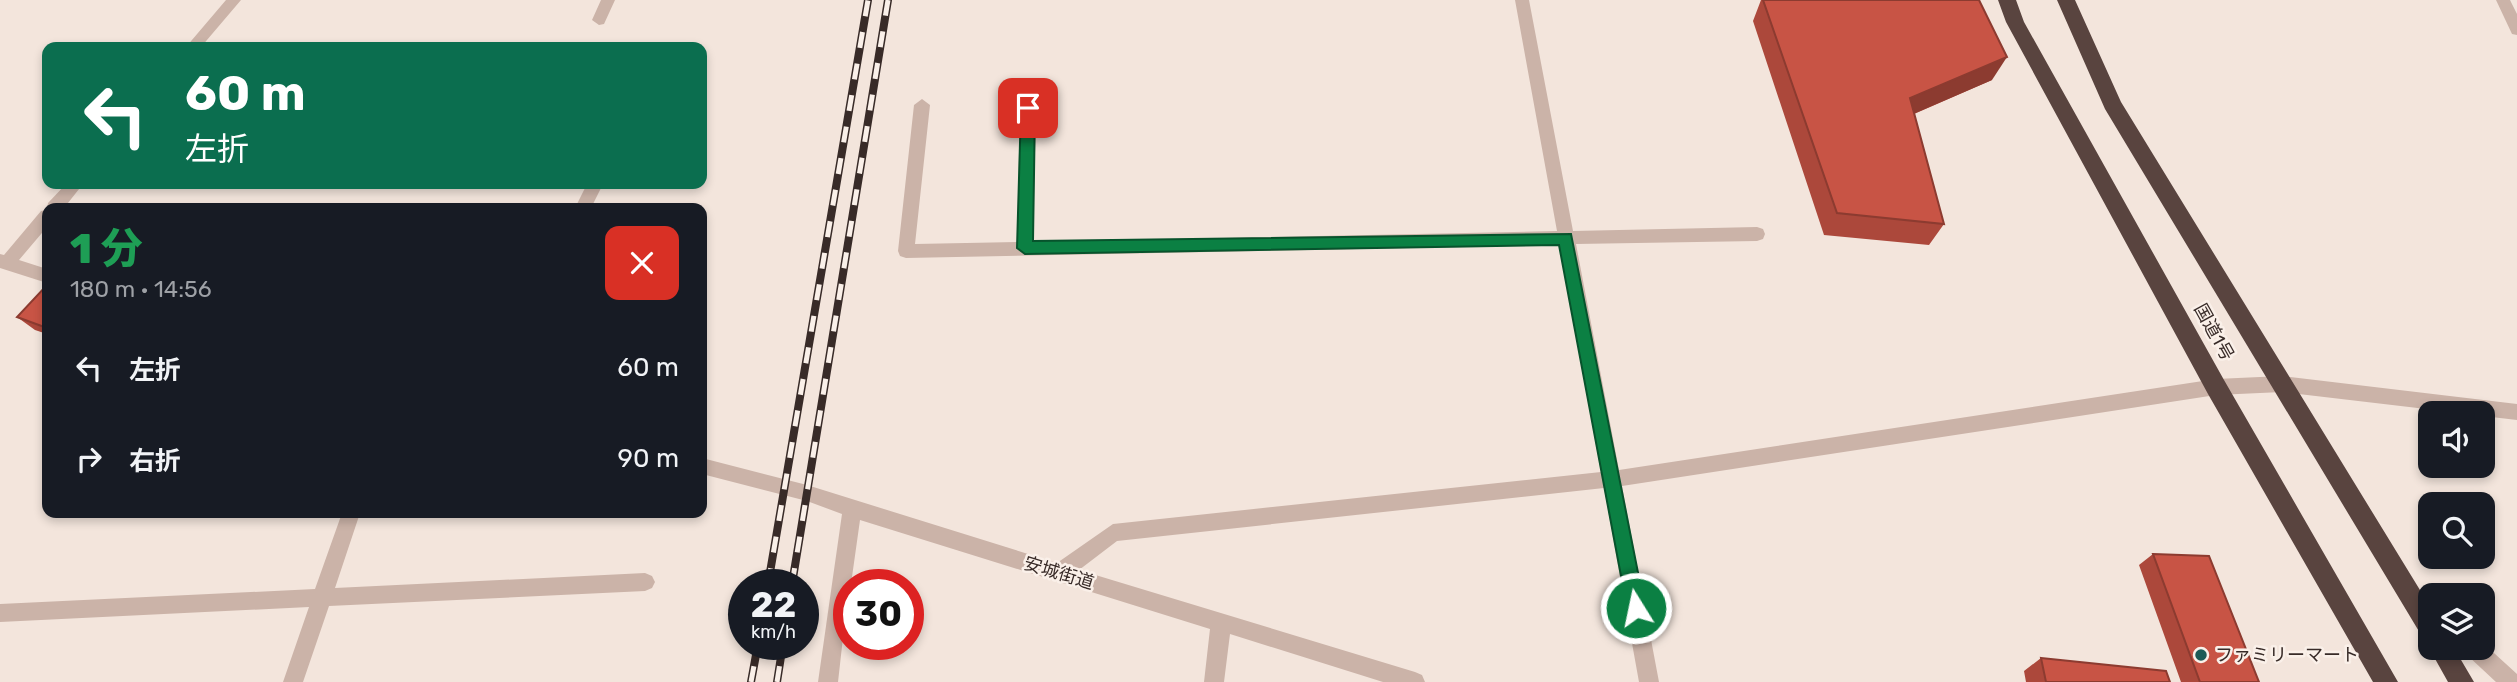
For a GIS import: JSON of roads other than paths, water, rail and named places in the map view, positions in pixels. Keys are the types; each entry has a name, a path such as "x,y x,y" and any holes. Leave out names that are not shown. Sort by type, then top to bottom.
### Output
{"highway":[{"name":"国道1号","path":"2007,0 2015,22 2216,387 2386,682"},
{"name":"国道1号","path":"2066,0 2112,104 2418,609"},
{"path":"2448,660 2462,682"}],"street":[{"path":"197,42 234,0"},
{"path":"599,20 608,0"},
{"path":"1522,0 1649,682"},
{"path":"2503,0 2517,30"},
{"path":"922,105 906,251 1757,234"},
{"path":"1025,248 1028,108"},
{"path":"58,203 71,189"},
{"path":"42,221 3,262 42,274"},
{"path":"1059,573 1113,533 1613,479 2216,387 2282,384 2517,412"},
{"name":"安城街道","path":"707,467 807,493 1415,682"},
{"path":"828,682 852,509"},
{"path":"293,682 349,518"},
{"path":"2398,576 2418,595"},
{"path":"0,613 645,582"},
{"path":"1214,682 1221,622"},
{"path":"2487,660 2511,682"}],"railway":[{"path":"771,569 868,0"},
{"path":"794,569 888,0"},
{"path":"751,682 755,660"},
{"path":"777,682 780,660"}],"place":[{"name":"ファミリーマート","path":"2201,655"}]}
